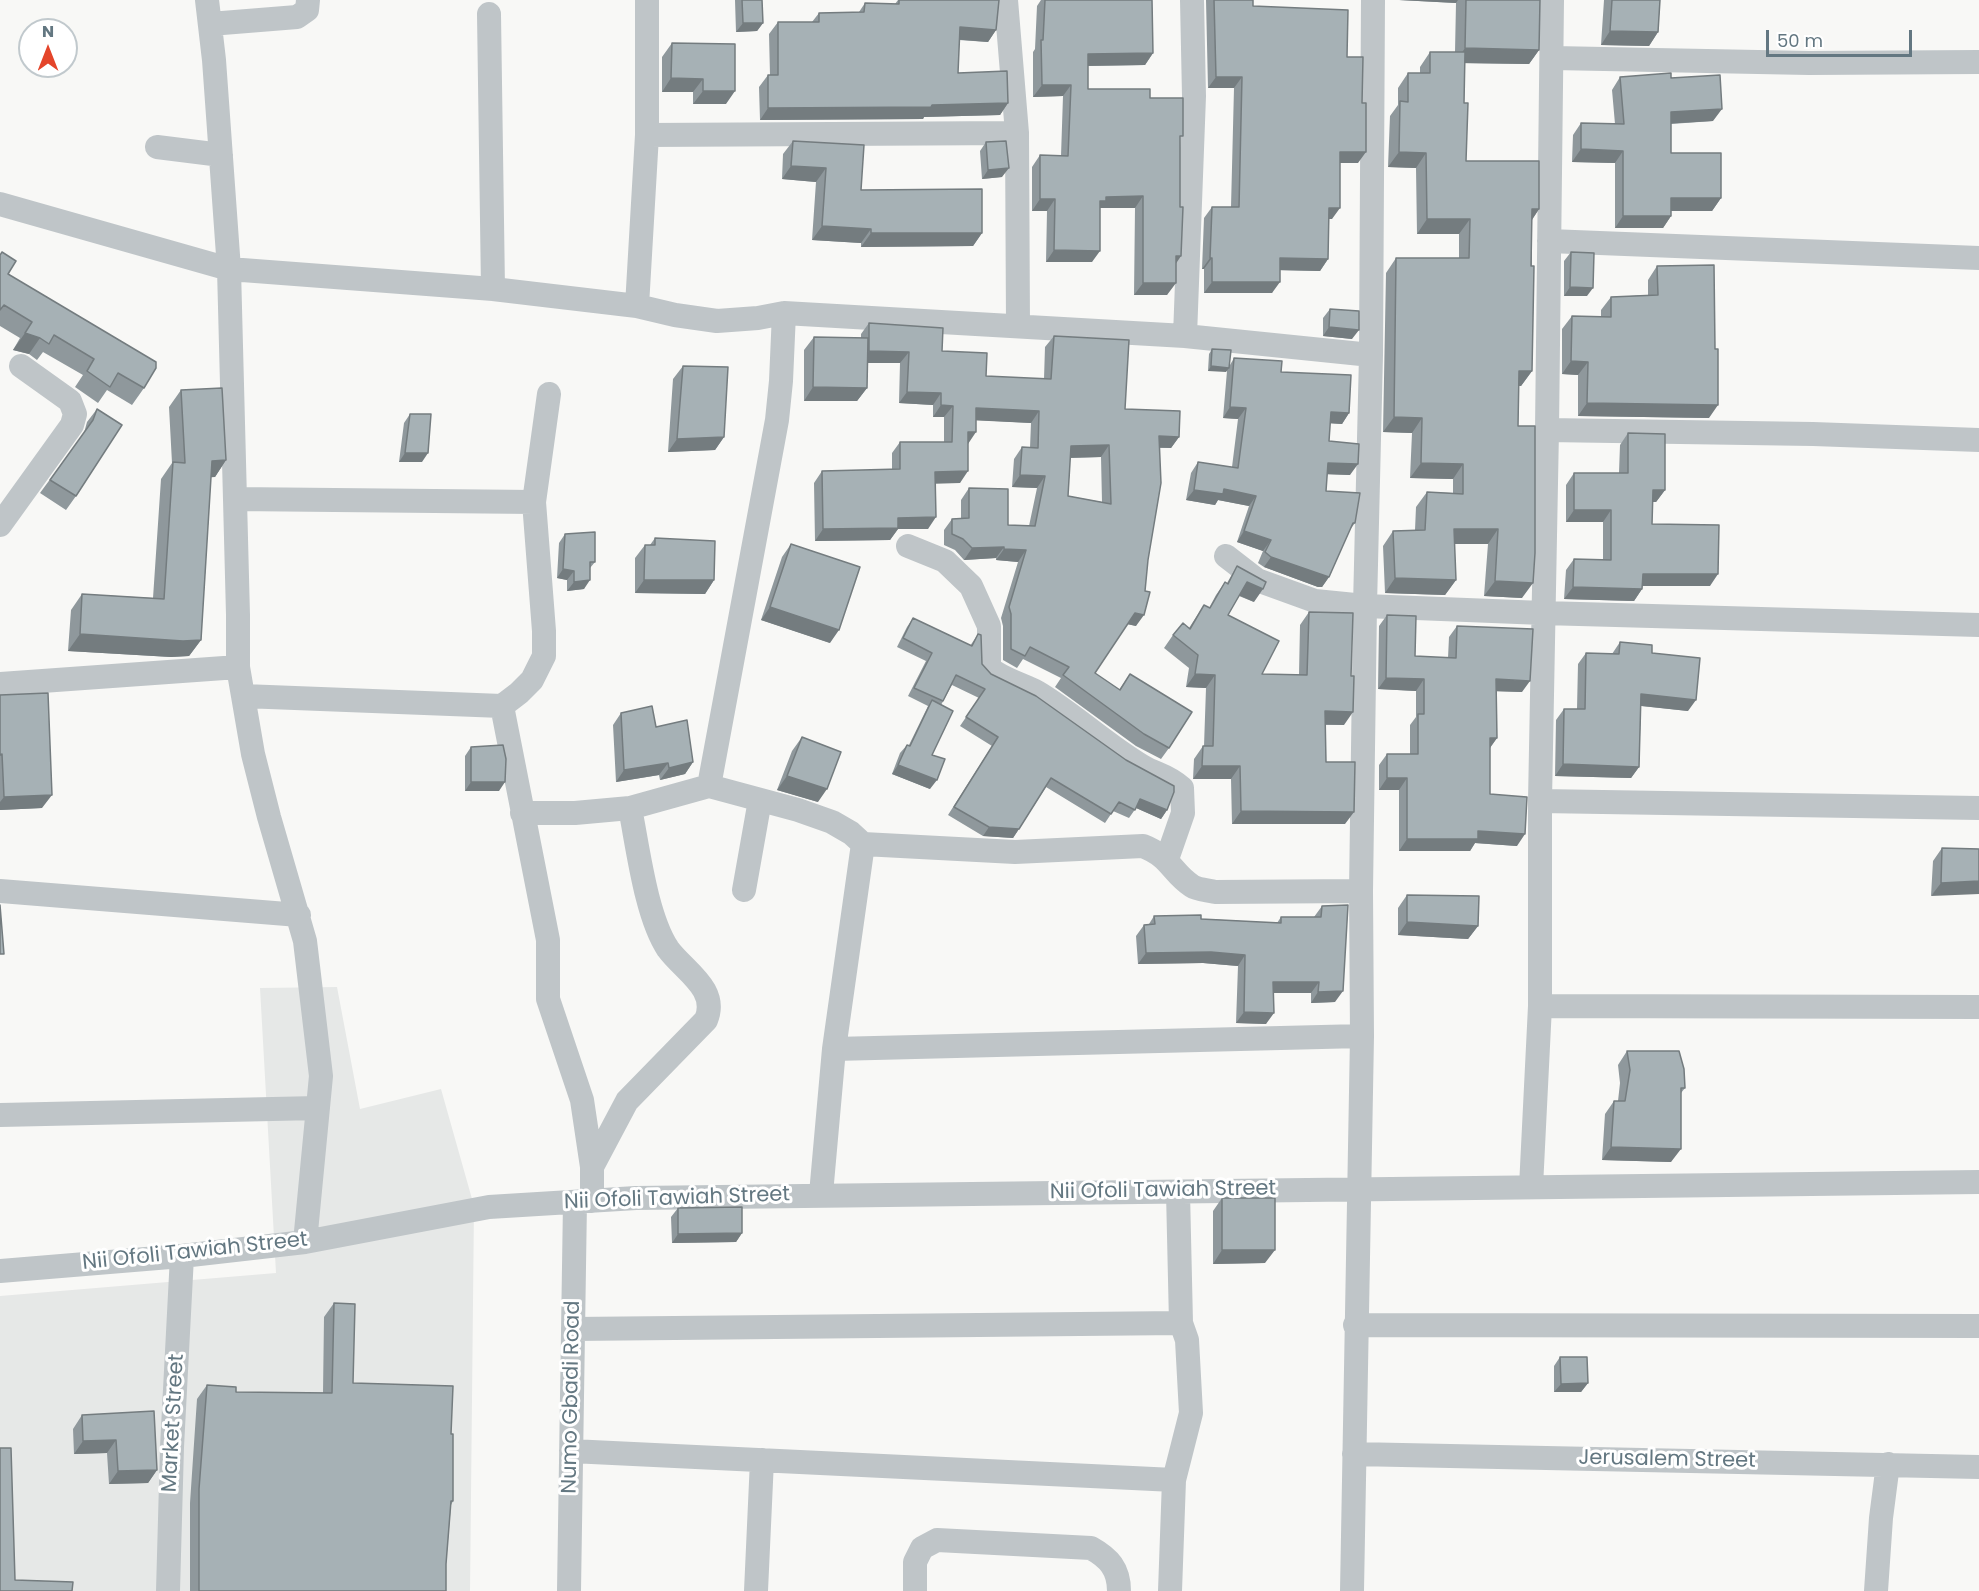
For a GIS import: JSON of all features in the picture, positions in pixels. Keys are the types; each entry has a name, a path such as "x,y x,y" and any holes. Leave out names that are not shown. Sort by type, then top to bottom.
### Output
{"street":[{"path":"207,0 229,269 238,615 237,667 253,754 305,941 321,1076 305,1242"},
{"path":"210,24 297,17 307,10 308,0"},
{"path":"637,306 647,135 647,0"},
{"path":"1006,0 1017,134 1018,325"},
{"path":"1185,336 1194,96 1192,0"},
{"path":"1352,1591 1362,1036 1361,891 1365,606 1371,355 1373,0"},
{"path":"1531,1187 1540,1006 1540,801 1553,58 1552,0"},
{"path":"489,14 493,289"},
{"path":"1553,58 1809,63 1979,62"},
{"path":"647,135 1017,134"},
{"path":"157,147 221,155"},
{"path":"0,204 229,269 493,289 637,306 675,315 717,321 758,318 784,313 1018,325 1185,336 1371,355"},
{"path":"1550,241 1979,258"},
{"path":"709,786 777,420 784,313"},
{"path":"0,525 72,425 75,414 70,401 21,366"},
{"path":"243,696 502,706 519,693 532,680 544,656 534,502 549,394"},
{"path":"1547,430 1813,434 1979,440"},
{"path":"235,500 534,502"},
{"path":"908,546 945,561 971,586 989,626 988,667 994,673 1011,679 1073,714 1106,741 1144,767 1170,777 1182,788 1182,813 1167,859"},
{"path":"1226,556 1257,580 1315,601 1365,606 1979,625"},
{"path":"0,684 237,667"},
{"name":"Numo Gbadi Road","path":"502,706 548,940 548,999 582,1100 592,1167 584,1202 573,1329 570,1591"},
{"path":"522,813 575,813 630,808 709,786 832,822 851,833 863,844 1015,852 1143,846 1167,859 1194,888 1215,892 1361,891"},
{"path":"744,890 760,800"},
{"path":"1540,801 1979,808"},
{"path":"592,1167 627,1101 706,1020 710,1010 710,1000 702,987 669,949 658,930 630,808"},
{"path":"821,1194 834,1049 863,844"},
{"path":"0,891 299,915"},
{"path":"1540,1006 1979,1007"},
{"path":"834,1049 1362,1036"},
{"path":"0,1115 318,1108"},
{"name":"Nii Ofoli Tawiah Street","path":"0,1271 182,1256 305,1242 489,1207 636,1198 1979,1182"},
{"path":"1170,1591 1174,1480 1191,1413 1187,1340 1181,1323 1178,1192"},
{"name":"Market Street","path":"168,1591 172,1447 182,1256"},
{"path":"573,1329 1181,1323"},
{"path":"1355,1325 1979,1326"},
{"path":"571,1451 1174,1480"},
{"name":"Jerusalem Street","path":"1354,1454 1979,1467"},
{"path":"756,1591 762,1460"},
{"path":"1876,1591 1881,1518 1888,1464"},
{"path":"915,1591 915,1562 922,1548 937,1540 1091,1548 1107,1558 1119,1580 1119,1591"}],"shaded area":[{"path":"337,987 360,1109 441,1089 474,1206 470,1591 0,1591 0,1296 276,1273 260,988"}],"building":[{"path":"742,0 762,0 763,23 743,23"},
{"path":"899,0 999,0 996,30 960,27 958,73 1007,71 1008,103 932,105 931,107 768,108 768,75 778,75 778,22 819,22 819,13 864,12 865,3 899,4"},
{"path":"1045,0 1152,0 1153,53 1088,54 1088,89 1150,89 1150,98 1183,98 1183,136 1180,136 1180,207 1183,207 1181,256 1176,256 1176,283 1143,283 1143,196 1106,197 1106,201 1100,201 1100,251 1054,250 1055,199 1040,199 1040,155 1068,156 1071,85 1042,85 1041,40 1043,40"},
{"path":"1214,0 1253,0 1253,6 1348,10 1347,57 1363,57 1362,103 1366,103 1366,152 1340,152 1340,208 1329,208 1328,259 1280,258 1280,282 1212,282 1212,258 1210,258 1212,207 1239,207 1242,77 1216,77"},
{"path":"1466,0 1540,0 1539,50 1465,48"},
{"path":"1612,0 1660,0 1658,32 1610,31"},
{"path":"672,43 735,44 735,91 703,91 703,79 671,78"},
{"path":"1430,52 1465,52 1464,103 1468,103 1466,161 1539,161 1539,209 1532,209 1531,266 1534,266 1532,371 1519,371 1518,426 1535,426 1533,583 1495,581 1498,529 1454,529 1456,580 1395,578 1393,531 1425,530 1427,492 1463,494 1463,464 1421,463 1422,418 1394,417 1396,258 1469,258 1470,219 1427,219 1426,153 1399,152 1400,101 1408,102 1408,73 1430,73"},
{"path":"1671,73 1671,78 1720,75 1722,109 1671,112 1671,153 1721,153 1721,198 1671,198 1671,216 1623,216 1623,151 1581,149 1581,123 1624,124 1620,77"},
{"path":"793,141 864,145 861,190 982,189 982,233 871,233 871,229 822,226 826,168 791,166"},
{"path":"1006,141 1009,168 988,170 986,142"},
{"path":"2,252 16,261 8,274 156,362 156,368 144,388 118,373 110,387 87,371 94,359 54,335 49,344 25,333 32,322 4,305 0,310 0,255"},
{"path":"1571,252 1594,253 1593,288 1570,287"},
{"path":"1714,265 1718,405 1587,403 1588,362 1571,361 1572,316 1611,317 1611,297 1658,295 1657,266"},
{"path":"1330,309 1359,311 1359,330 1329,327"},
{"path":"869,323 943,328 942,351 987,353 986,376 1051,379 1054,336 1129,340 1125,409 1180,411 1179,437 1159,436 1161,483 1148,560 1145,591 1150,592 1144,615 1135,613 1095,673 1120,690 1130,674 1192,712 1169,748 1144,734 1063,675 1069,667 1030,647 1025,656 1011,649 1009,607 1026,550 1004,549 1004,547 972,548 963,539 952,534 952,519 969,518 969,488 1008,489 1008,525 1035,526 1045,476 1020,475 1022,447 1038,448 1039,411 976,408 976,432 968,432 968,471 935,472 936,517 898,518 898,528 823,529 822,471 900,469 900,442 952,442 953,406 941,405 941,393 907,392 909,352 869,351","holes":["1109,445 1111,504 1068,496 1071,446"]},
{"path":"814,337 868,338 867,388 813,387"},
{"path":"1212,349 1231,350 1229,368 1211,366"},
{"path":"1234,358 1282,361 1281,372 1351,375 1349,413 1331,412 1329,441 1359,444 1358,464 1328,463 1326,491 1360,493 1355,523 1353,523 1329,577 1271,557 1265,552 1271,540 1244,531 1256,496 1224,489 1223,494 1194,490 1198,462 1238,468 1246,408 1230,407"},
{"path":"683,366 728,367 724,437 677,439"},
{"path":"222,388 226,460 212,461 201,640 183,641 80,634 82,594 164,599 173,462 185,463 181,390"},
{"path":"97,409 122,425 76,496 50,480 93,420"},
{"path":"410,414 431,414 428,453 405,453"},
{"path":"1628,433 1665,434 1665,490 1653,490 1652,524 1719,525 1718,574 1643,574 1642,589 1573,587 1574,559 1611,560 1611,510 1574,510 1574,473 1628,473"},
{"path":"595,532 595,562 590,562 590,580 574,582 574,571 563,569 565,534"},
{"path":"655,538 715,541 714,580 644,580 645,545 655,545"},
{"path":"791,544 860,567 839,630 770,607"},
{"path":"1237,566 1266,582 1263,589 1247,582 1228,615 1279,641 1262,674 1307,675 1309,612 1353,613 1351,676 1354,676 1353,712 1325,711 1326,762 1355,762 1354,812 1241,811 1240,766 1202,766 1203,746 1213,746 1215,675 1195,674 1198,655 1173,635 1183,623 1190,629 1204,605 1210,608 1225,582 1228,584"},
{"path":"1387,615 1416,616 1415,656 1456,658 1457,626 1533,629 1530,681 1496,679 1497,738 1490,738 1490,794 1527,797 1525,834 1478,831 1478,839 1407,839 1407,778 1387,778 1387,754 1418,754 1418,714 1424,714 1424,679 1386,678"},
{"path":"913,618 972,646 978,634 981,635 982,664 991,674 1036,696 1126,760 1174,786 1167,810 1140,799 1135,810 1119,802 1111,814 1051,778 1019,829 989,827 954,807 998,737 966,717 985,689 956,675 943,701 914,688 932,653 903,638"},
{"path":"1620,642 1652,645 1652,653 1700,658 1696,700 1641,694 1639,767 1563,764 1564,709 1585,709 1586,653 1619,654"},
{"path":"48,693 52,795 4,797 2,754 0,755 0,695"},
{"path":"932,700 953,711 932,755 945,759 937,780 898,765 907,745 910,746"},
{"path":"652,706 656,727 687,720 693,762 669,768 668,763 624,770 621,713"},
{"path":"802,737 841,752 827,789 787,776"},
{"path":"503,745 506,759 505,782 471,782 471,747"},
{"path":"1942,848 1979,849 1979,881 1941,883"},
{"path":"1407,895 1479,896 1478,926 1407,922"},
{"path":"0,905 4,954 0,954"},
{"path":"1348,905 1343,991 1318,992 1319,982 1273,982 1274,1013 1244,1012 1245,955 1211,952 1146,953 1144,925 1155,924 1154,916 1201,915 1201,919 1281,923 1281,917 1321,917 1322,906"},
{"path":"1627,1051 1679,1051 1684,1069 1685,1088 1681,1088 1681,1149 1611,1147 1614,1101 1625,1101 1630,1070"},
{"path":"1222,1198 1275,1198 1275,1250 1222,1250"},
{"path":"742,1207 742,1233 678,1234 678,1208"},
{"path":"334,1303 355,1304 353,1383 453,1386 451,1434 453,1434 453,1501 451,1501 446,1564 446,1591 199,1591 199,1489 207,1385 236,1387 236,1392 332,1393"},
{"path":"1560,1357 1587,1357 1588,1383 1561,1384"},
{"path":"154,1411 157,1470 118,1471 116,1440 83,1441 82,1415"},
{"path":"0,1448 11,1448 15,1580 73,1582 72,1591 0,1591"}]}
